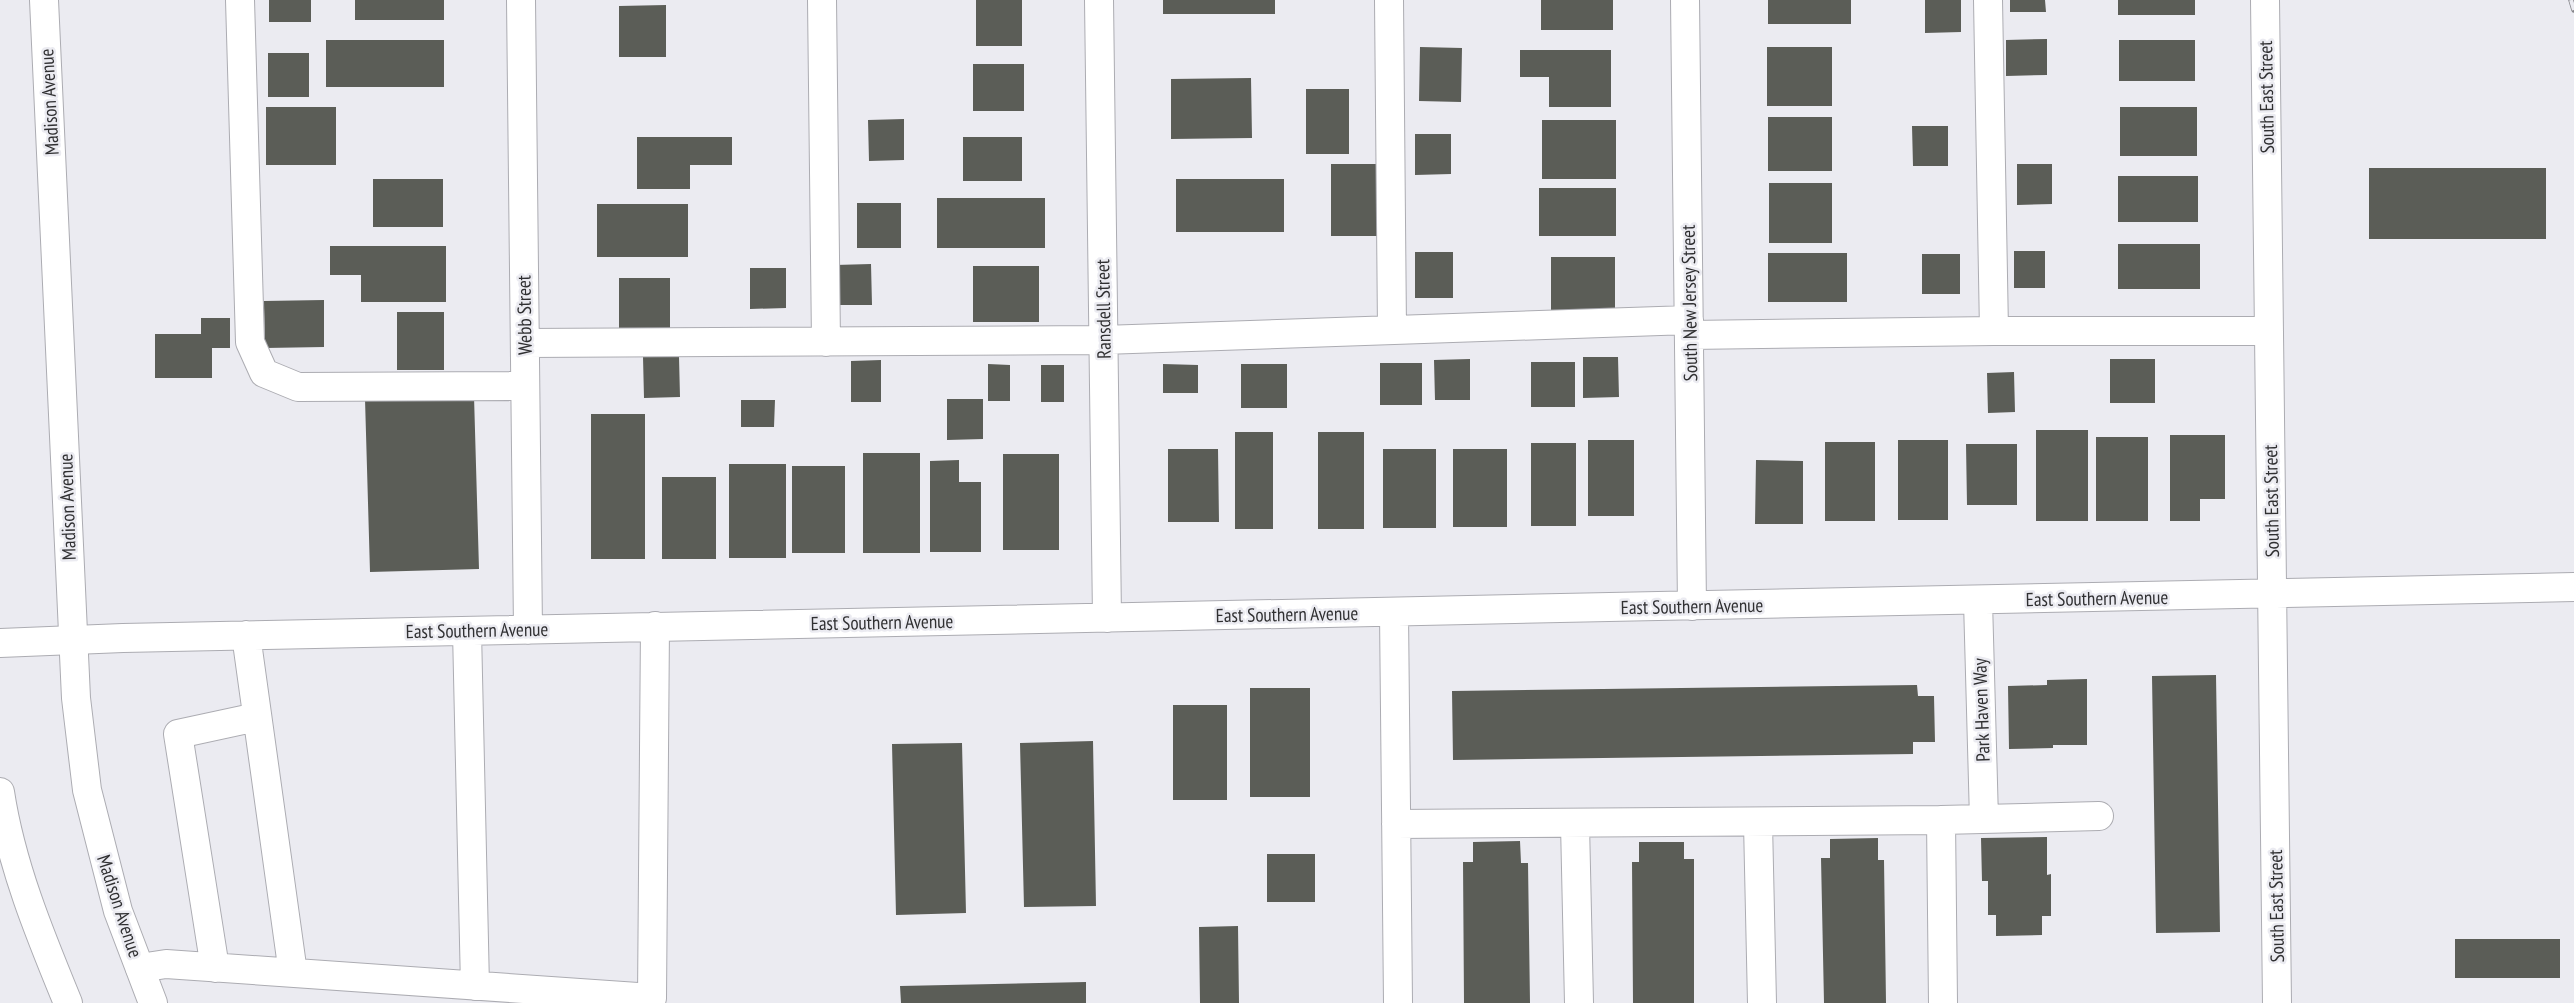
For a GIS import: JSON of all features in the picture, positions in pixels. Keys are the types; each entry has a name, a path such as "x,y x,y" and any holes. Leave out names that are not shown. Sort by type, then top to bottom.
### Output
{"street":[{"name":"Madison Avenue","path":"44,0 76,698 87,790 118,911 153,1003"},
{"path":"240,0 250,342 264,373 298,387 525,386"},
{"name":"Webb Street","path":"520,0 528,630"},
{"path":"822,0 826,342"},
{"name":"Ransdell Street","path":"1099,0 1107,618"},
{"path":"1389,0 1392,330"},
{"name":"South New Jersey Street","path":"1685,0 1692,606"},
{"path":"1988,0 1994,331"},
{"name":"South East Street","path":"2265,0 2277,1003"},
{"path":"524,344 1103,340 1392,330 1689,328 2269,331"},
{"name":"East Southern Avenue","path":"0,643 73,639 654,626 1394,613 2574,587"},
{"name":"Park Haven Way","path":"1978,601 1984,819"},
{"path":"1394,613 1398,1003"},
{"path":"140,968 166,964 652,998 654,626"},
{"path":"468,631 475,986"},
{"path":"246,635 293,973"},
{"path":"215,968 178,734 257,716"},
{"path":"0,792 18,870 68,1003"},
{"path":"1396,824 1758,823 2099,816"},
{"path":"1941,820 1943,1003"},
{"path":"1758,823 1762,1003"},
{"path":"1575,824 1579,1003"}],"building":[{"path":"269,0 311,0 311,22 269,22"},
{"path":"355,0 444,0 444,20 355,20"},
{"path":"976,0 1022,0 1022,46 976,46"},
{"path":"1163,0 1275,0 1275,14 1163,14"},
{"path":"1541,0 1613,0 1613,30 1541,30"},
{"path":"1768,0 1851,0 1851,24 1768,24"},
{"path":"1925,0 1961,0 1961,32 1925,33"},
{"path":"2010,0 2045,0 2046,12 2010,12"},
{"path":"2118,0 2195,0 2195,15 2118,15"},
{"path":"666,5 666,57 619,57 619,6"},
{"path":"2047,39 2047,75 2006,76 2006,40"},
{"path":"326,40 444,40 444,87 326,87"},
{"path":"2119,40 2195,40 2195,81 2119,81"},
{"path":"1420,47 1462,48 1461,102 1419,101"},
{"path":"1767,47 1832,47 1832,106 1767,106"},
{"path":"1520,50 1611,50 1611,107 1549,107 1549,77 1520,77"},
{"path":"268,53 309,53 309,97 268,97"},
{"path":"973,64 1024,64 1024,111 973,111"},
{"path":"1251,78 1252,138 1171,139 1171,79"},
{"path":"1306,89 1349,89 1349,154 1306,154"},
{"path":"266,107 336,107 336,165 266,165"},
{"path":"2120,107 2197,107 2197,156 2120,156"},
{"path":"1768,117 1832,117 1832,171 1768,171"},
{"path":"904,119 904,160 869,161 868,120"},
{"path":"1542,120 1616,120 1616,179 1542,179"},
{"path":"1912,126 1948,126 1948,166 1913,166"},
{"path":"1415,134 1451,134 1451,174 1415,175"},
{"path":"637,137 732,137 732,165 690,165 690,189 637,189"},
{"path":"963,137 1022,137 1022,181 963,181"},
{"path":"1331,164 1381,164 1381,236 1331,236"},
{"path":"2017,164 2052,164 2052,204 2017,205"},
{"path":"2369,168 2546,168 2546,239 2369,239"},
{"path":"2118,176 2198,176 2198,222 2118,222"},
{"path":"373,179 443,179 443,227 373,227"},
{"path":"1176,179 1284,179 1284,232 1176,232"},
{"path":"1769,183 1832,183 1832,243 1769,243"},
{"path":"1539,188 1616,188 1616,236 1539,236"},
{"path":"937,198 1045,198 1045,248 937,248"},
{"path":"857,203 901,203 901,248 857,248"},
{"path":"597,204 688,204 688,257 597,257"},
{"path":"2118,244 2200,244 2200,289 2118,289"},
{"path":"330,246 446,246 446,302 361,302 361,275 330,275"},
{"path":"2014,251 2045,251 2045,288 2014,288"},
{"path":"1415,252 1453,252 1453,298 1415,298"},
{"path":"1768,253 1847,253 1847,302 1768,302"},
{"path":"1922,254 1960,254 1960,294 1922,294"},
{"path":"1551,257 1615,257 1615,313 1551,313"},
{"path":"871,264 872,305 836,305 835,265"},
{"path":"973,266 1039,266 1039,322 973,322"},
{"path":"750,268 786,268 786,308 750,309"},
{"path":"619,278 670,278 670,330 619,330"},
{"path":"324,300 324,347 265,348 264,301"},
{"path":"397,312 444,312 444,370 397,370"},
{"path":"201,318 230,318 230,348 212,348 212,378 155,378 155,334 201,334"},
{"path":"643,357 679,357 680,397 644,398"},
{"path":"1583,357 1618,357 1619,397 1583,398"},
{"path":"1470,359 1470,400 1435,400 1434,360"},
{"path":"2110,359 2155,359 2155,403 2110,403"},
{"path":"881,360 881,402 851,402 851,361"},
{"path":"1531,362 1575,362 1575,407 1531,407"},
{"path":"1380,363 1422,363 1422,405 1380,405"},
{"path":"988,364 1010,365 1010,401 988,401"},
{"path":"1163,364 1198,365 1198,393 1163,393"},
{"path":"1241,364 1287,364 1287,408 1241,408"},
{"path":"1041,365 1064,365 1064,402 1041,402"},
{"path":"2014,372 2015,412 1988,413 1987,373"},
{"path":"474,396 479,569 370,572 365,399"},
{"path":"947,399 983,399 983,439 947,440"},
{"path":"741,400 775,400 774,427 741,427"},
{"path":"591,414 645,414 645,559 591,559"},
{"path":"2036,430 2088,430 2088,521 2036,521"},
{"path":"1235,432 1273,432 1273,529 1235,529"},
{"path":"1318,432 1364,432 1364,529 1318,529"},
{"path":"2170,435 2225,435 2225,499 2200,499 2200,521 2170,521"},
{"path":"2096,437 2148,437 2148,521 2096,521"},
{"path":"1588,440 1634,440 1634,516 1588,516"},
{"path":"1898,440 1948,440 1948,520 1898,520"},
{"path":"1825,442 1875,442 1875,521 1825,521"},
{"path":"1531,443 1576,443 1576,526 1531,526"},
{"path":"1966,444 2017,444 2017,505 1967,505"},
{"path":"1168,449 1218,449 1219,522 1168,522"},
{"path":"1383,449 1436,449 1436,528 1383,528"},
{"path":"1453,449 1507,449 1507,527 1453,527"},
{"path":"863,453 920,453 920,553 863,553"},
{"path":"1003,454 1059,454 1059,550 1003,550"},
{"path":"959,460 959,482 981,482 981,552 930,552 930,461"},
{"path":"1756,460 1803,461 1803,524 1755,524"},
{"path":"729,464 786,464 786,558 729,558"},
{"path":"792,466 845,466 845,553 792,553"},
{"path":"662,477 716,477 716,559 662,559"},
{"path":"2216,675 2220,932 2156,933 2152,676"},
{"path":"2087,679 2087,745 2053,745 2053,748 2009,749 2008,686 2047,685 2047,680"},
{"path":"1917,685 1918,696 1934,696 1935,742 1913,742 1913,754 1453,760 1452,691"},
{"path":"1250,688 1310,688 1310,797 1250,797"},
{"path":"1173,705 1227,705 1227,800 1173,800"},
{"path":"1093,741 1096,906 1024,907 1020,743"},
{"path":"962,743 966,913 896,915 892,744"},
{"path":"2047,837 2047,875 2051,874 2051,916 2042,916 2042,935 1996,936 1996,915 1988,915 1988,881 1982,881 1981,838"},
{"path":"1878,838 1878,860 1884,860 1886,1003 1824,1003 1821,858 1830,858 1830,839"},
{"path":"1520,841 1521,863 1528,863 1530,1003 1464,1003 1463,862 1473,862 1473,842"},
{"path":"1639,842 1684,842 1684,859 1694,859 1694,1003 1633,1003 1632,862 1639,862"},
{"path":"1267,854 1315,854 1315,902 1267,902"},
{"path":"1238,926 1239,1003 1200,1003 1199,927"},
{"path":"2455,939 2560,939 2560,978 2455,978"},
{"path":"1086,982 1086,1003 901,1003 900,986"}],"railway":[{"path":"2571,0 2574,10"}]}
